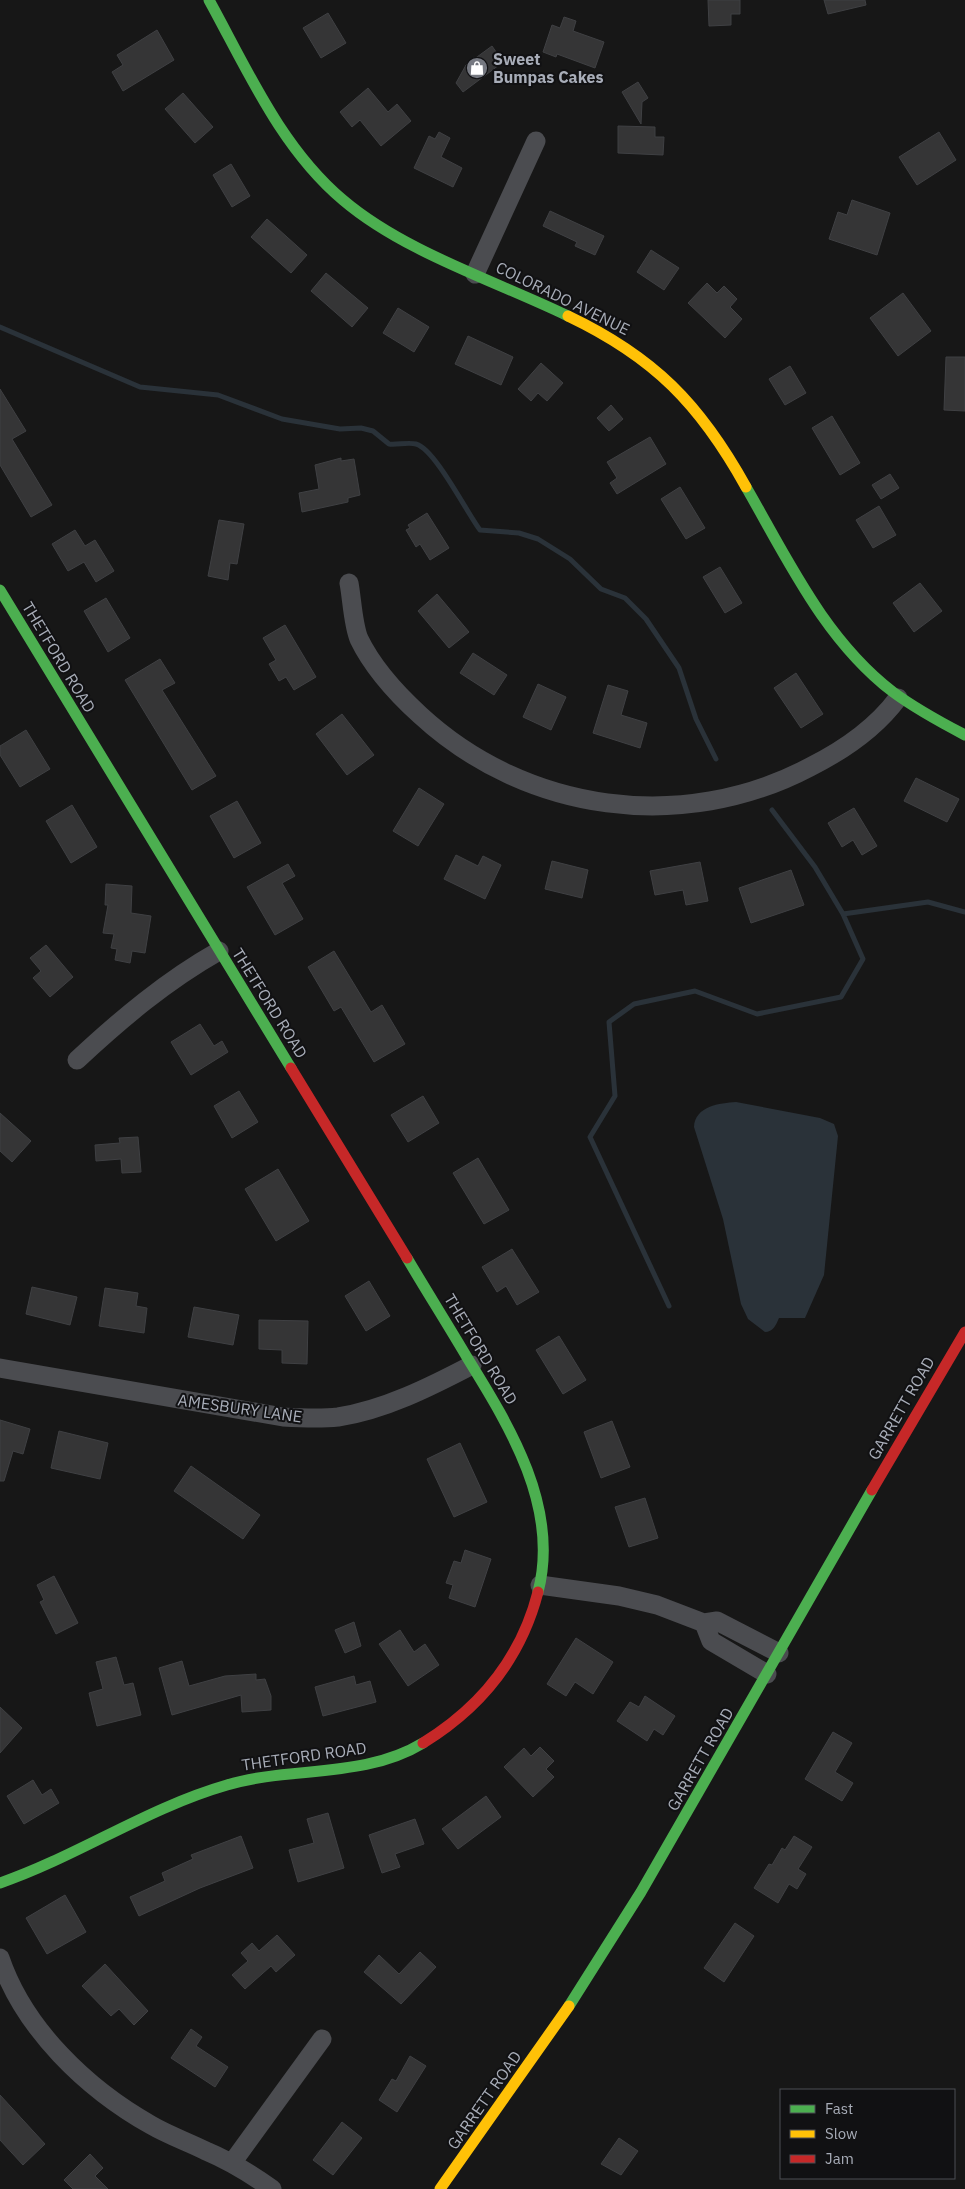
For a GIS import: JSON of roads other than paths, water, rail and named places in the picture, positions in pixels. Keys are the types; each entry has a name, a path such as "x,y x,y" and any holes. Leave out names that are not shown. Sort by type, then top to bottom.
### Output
{"street":[{"name":"COLORADO AVENUE","path":"209,0 270,112 310,167 342,200 388,232 475,274 577,319 647,362 684,396 710,427 730,458 800,583 830,630 854,658 898,698 916,710 965,735"},
{"path":"475,274 536,141"},
{"path":"349,583 359,638 380,671 408,704 430,725 479,760 522,782 570,797 601,803 652,808 744,795 790,778 846,747 880,720 898,698"},
{"name":"THETFORD ROAD","path":"0,590 521,1448 531,1478 539,1516 542,1551 540,1585 525,1630 502,1674 461,1718 424,1743 396,1756 369,1765 348,1769 261,1776 226,1785 173,1804 0,1883"},
{"path":"77,1060 120,1020 159,990 219,951"},
{"name":"GARRETT ROAD","path":"440,2189 600,1959 667,1849 965,1332"},
{"name":"AMESBURY LANE","path":"0,1368 275,1416 314,1419 338,1417 383,1405 472,1365"},
{"path":"540,1585 619,1596 657,1605 704,1623 717,1621 779,1652"},
{"path":"704,1623 711,1641 767,1674"},
{"path":"0,1958 19,2000 37,2026 87,2079 113,2100 152,2126 232,2163 272,2189"},
{"path":"232,2163 322,2039"}],"waterway":[{"path":"0,327 140,387 218,395 282,419 340,429 361,428 373,431 389,444 413,443 424,448 450,482 480,530 519,533 538,539 570,559 601,589 625,598 646,619 679,668 696,719 716,759"},
{"path":"669,1306 590,1137 615,1096 609,1022 634,1004 695,991 757,1014 841,997 863,959 843,914 815,867 772,810"},
{"path":"843,914 928,902 965,912"}],"place":[{"name":"Sweet Bumpas Cakes","path":"477,68"}]}
